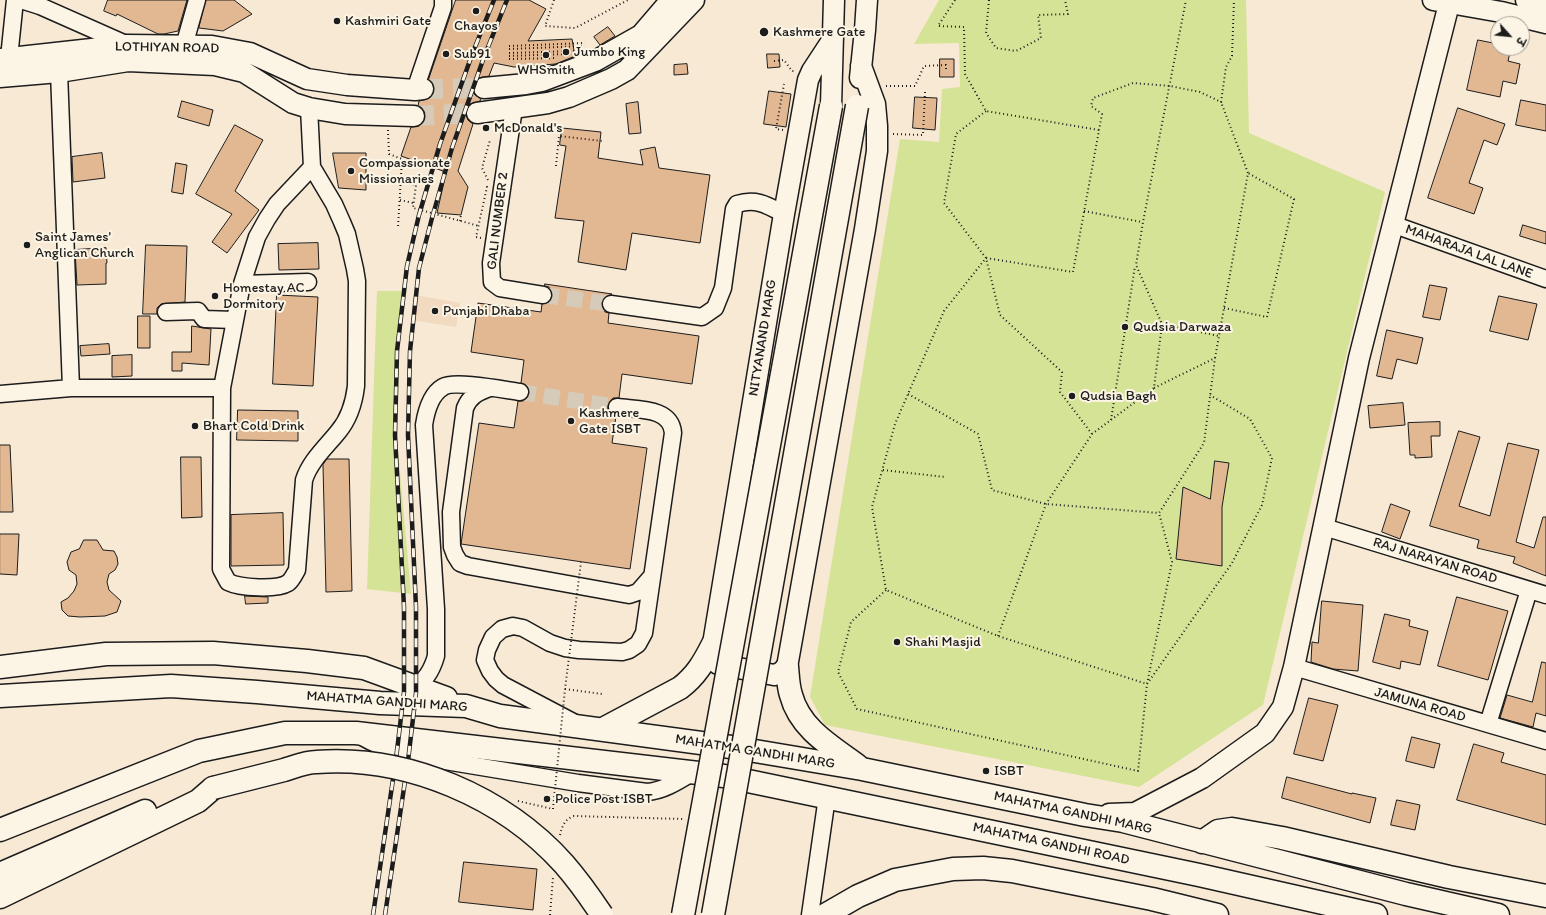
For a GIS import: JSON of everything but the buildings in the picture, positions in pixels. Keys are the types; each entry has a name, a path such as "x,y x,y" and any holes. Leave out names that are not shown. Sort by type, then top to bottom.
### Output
{"highway":[{"path":"683,915 831,106"},
{"path":"713,915 857,106"},
{"path":"594,728 680,688 700,669 713,644"},
{"path":"0,667 106,654 213,653 307,661 364,668 466,706"},
{"path":"787,667 790,693 800,716 807,726 862,769"},
{"name":"MAHATMA GANDHI MARG","path":"0,696 171,686 380,703 466,706 500,716 731,747 862,769 1085,815 1123,821 1406,894 1498,915"},
{"name":"MAHATMA GANDHI MARG","path":"0,830 199,751 285,733 356,733 724,776"},
{"path":"0,874 200,787 213,788 315,762 350,762 384,766 418,774 450,785 482,800 511,818 538,839 563,863 585,890 602,915"},
{"name":"MAHATMA GANDHI ROAD","path":"724,776 1199,875 1376,915"},
{"path":"0,897 198,801 213,788"},
{"path":"1202,842 1218,831 1225,829 1282,838 1449,877 1546,896"},
{"path":"825,915 858,896 896,880 953,869 983,868 1012,871 1152,899 1217,915"}],"main road":[{"path":"484,88 542,81 595,61 641,36 671,0"},
{"path":"477,113 548,103 569,97 611,80 627,70 694,0"},
{"path":"831,106 834,0"},
{"path":"857,106 869,0"},
{"path":"1526,0 1546,4"},
{"path":"1085,815 1135,813 1202,778 1264,733 1283,707 1294,667 1359,358 1444,1 1501,12 1546,23"},
{"name":"NITYANAND MARG","path":"713,644 784,214 808,80 812,71 833,39"},
{"name":"LOTHIYAN ROAD","path":"5,59 128,45 212,46 250,53 307,79 347,85 419,90"},
{"name":"LOTHIYAN ROAD","path":"0,77 59,72 128,61 215,65 244,72 293,103 308,108 345,114 414,116"},
{"path":"713,644 713,659 718,664 774,675 780,673 787,667 865,229 877,151 875,104 862,66"}],"street":[{"path":"5,59 15,0"},
{"path":"21,0 40,6 128,45"},
{"path":"184,46 197,0"},
{"path":"419,90 443,8 443,0"},
{"path":"59,72 71,388"},
{"path":"308,108 312,167 334,204 347,234 357,281 355,398 344,422 306,474 304,480 297,570 293,578 283,585 274,587 234,585 228,582 221,569 222,388 234,320 242,284 257,237 277,204 312,167"},
{"name":"GALI NUMBER 2","path":"514,108 491,263 492,282 500,288 543,295"},
{"path":"611,304 702,317 715,308 723,288 734,209 737,204 753,201 759,202 784,214"},
{"name":"MAHARAJA LAL LANE","path":"1392,224 1546,279"},
{"path":"242,284 308,282"},
{"path":"166,312 198,311 204,319 234,320"},
{"path":"414,687 425,680 434,664 436,656 436,609 424,425 425,417 431,402 443,387 450,384 520,392"},
{"path":"0,394 71,388 222,388"},
{"path":"490,388 480,391 471,398 465,408 451,512 452,547 460,563 468,566 629,595 638,592 652,576"},
{"path":"594,728 499,682 490,671 485,660 489,643 493,637 502,629 513,626 523,628 550,643 571,649 622,652 629,650 638,644 644,633 673,428 665,416 659,413 617,407"},
{"name":"RAJ NARAYAN ROAD","path":"1324,527 1546,595"},
{"path":"1488,724 1529,590"},
{"name":"JAMUNA ROAD","path":"1294,667 1546,740"},
{"path":"810,915 827,797"}],"path":[{"path":"554,0 545,26 575,28 628,0"},
{"path":"955,0 938,26 964,27 965,74 986,112"},
{"path":"988,0 986,33 996,48 1016,50 1041,38 1038,15 1068,14 1065,0"},
{"path":"1111,420 1143,222 1186,0"},
{"path":"886,590 851,622 838,672 857,709 1138,771 1147,684 1172,562 1159,513 1204,443 1215,358 1248,173 1221,102 1226,67 1232,56 1234,0"},
{"path":"509,48 584,45"},
{"path":"509,55 577,52"},
{"path":"509,60 570,57"},
{"path":"774,61 784,60 792,70 812,71"},
{"path":"868,85 915,86 924,66 946,65 946,70"},
{"path":"986,258 1073,272 1102,114 1092,106 1093,98 1133,83 1170,86 1200,92 1221,102"},
{"path":"778,119 784,84"},
{"path":"877,134 923,136 925,92"},
{"path":"1092,434 1060,392 1062,372 1000,315 986,258 944,203 956,134 986,112 1099,130"},
{"path":"387,115 389,154 402,159 398,227"},
{"path":"556,166 559,136 602,141"},
{"path":"483,239 476,237 488,178 482,168 490,140"},
{"path":"1224,308 1267,316 1294,199 1248,173"},
{"path":"401,182 416,185 413,208 479,226"},
{"path":"400,200 413,202"},
{"path":"1084,211 1143,222"},
{"path":"460,221 462,215"},
{"path":"886,590 872,507 895,424 944,311 986,258"},
{"path":"1136,265 1162,324 1154,388"},
{"path":"1162,324 1219,336"},
{"path":"998,636 1046,504 1092,434 1154,388 1215,358"},
{"path":"908,394 978,434 992,490 1046,504 1159,513"},
{"path":"1147,684 1232,563 1262,505 1272,458 1250,419 1210,395"},
{"path":"883,470 945,477"},
{"path":"517,800 553,809 565,689 581,562"},
{"path":"886,590 998,636 1147,684"},
{"path":"565,689 602,694"},
{"path":"559,837 563,824 566,820 574,816 683,819"},
{"path":"550,915 554,872"}],"shaded area":[{"name":"Punjabi Dhaba","path":"415,295 460,303 456,327 411,320"}],"green space":[{"path":"939,0 1246,0 1249,133 1385,192 1263,705 1139,787 825,725 810,697 900,139 939,142 942,89 960,87 959,43 914,44"},
{"path":"377,291 401,291 397,439 411,594 367,589"}],"tunnel":[{"path":"423,89 484,88"},
{"path":"414,116 477,113"},
{"path":"543,295 611,304"},
{"path":"520,392 617,407"}],"railway":[{"path":"373,915 396,759 404,692 404,607 395,435 397,351 407,266 419,215 440,144 473,52 494,0"},
{"path":"385,915 408,761 416,693 416,607 408,435 410,351 419,268 452,148 484,57 507,0"}],"place":[{"name":"Chayos","path":"476,11"},
{"name":"Kashmiri Gate","path":"337,21"},
{"name":"Kashmere Gate","path":"764,32"},
{"name":"Jumbo King","path":"566,52"},
{"name":"Sub91","path":"446,54"},
{"name":"WHSmith","path":"546,55"},
{"name":"McDonald's","path":"486,128"},
{"name":"Compassionate Missionaries","path":"351,171"},
{"name":"Saint James' Anglican Church","path":"27,245"},
{"name":"Homestay AC Dormitory","path":"215,296"},
{"name":"Punjabi Dhaba","path":"435,311"},
{"name":"Qudsia Darwaza","path":"1125,327"},
{"name":"Qudsia Bagh","path":"1072,396"},
{"name":"Kashmere Gate ISBT","path":"571,421"},
{"name":"Bhart Cold Drink","path":"195,426"},
{"name":"Shahi Masjid","path":"897,642"},
{"name":"ISBT","path":"986,771"},
{"name":"Police Post ISBT","path":"547,799"}]}
